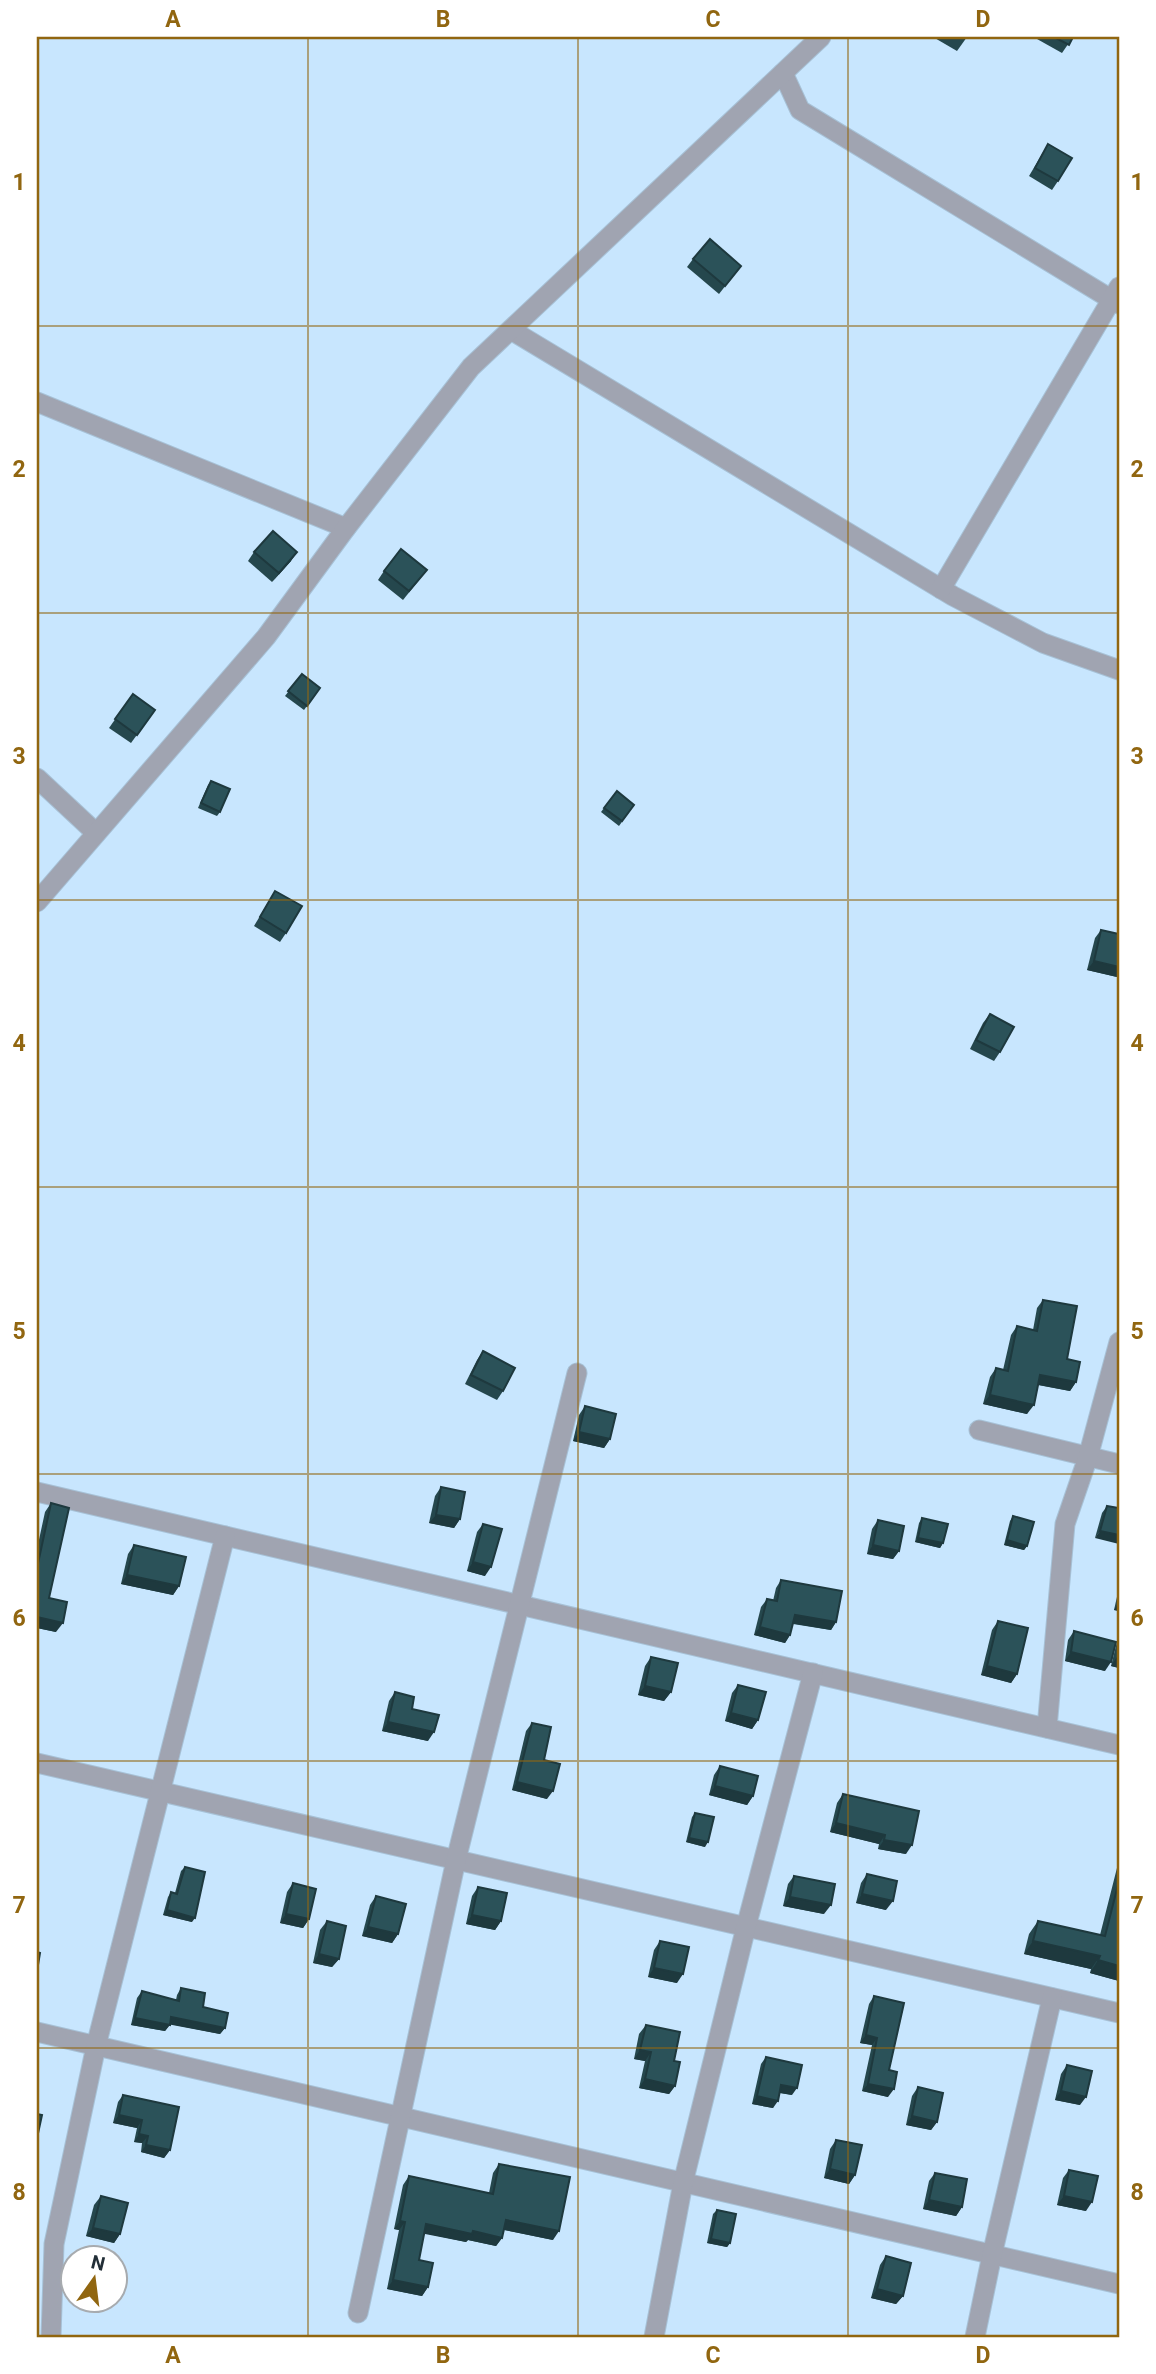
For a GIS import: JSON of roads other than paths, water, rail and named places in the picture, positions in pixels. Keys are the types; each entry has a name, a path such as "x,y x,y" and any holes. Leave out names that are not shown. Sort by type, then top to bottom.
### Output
{"street":[{"path":"794,37 816,42"},
{"path":"37,902 266,637 346,527 471,368 816,42"},
{"path":"783,73 800,110 1117,297 941,589"},
{"path":"511,330 941,589 1043,643 1119,670"},
{"path":"37,402 346,527"},
{"path":"37,778 96,833"},
{"path":"1047,1728 1065,1524 1088,1457 1119,1342"},
{"path":"358,2314 398,2118 456,1860 577,1373"},
{"path":"979,1430 1119,1464"},
{"path":"37,1492 1119,1745"},
{"path":"51,2337 54,2244 96,2046 225,1536"},
{"path":"654,2337 682,2183 813,1673"},
{"path":"37,1763 1119,2013"},
{"path":"975,2337 1052,1997"},
{"path":"37,2032 1119,2284"}]}
